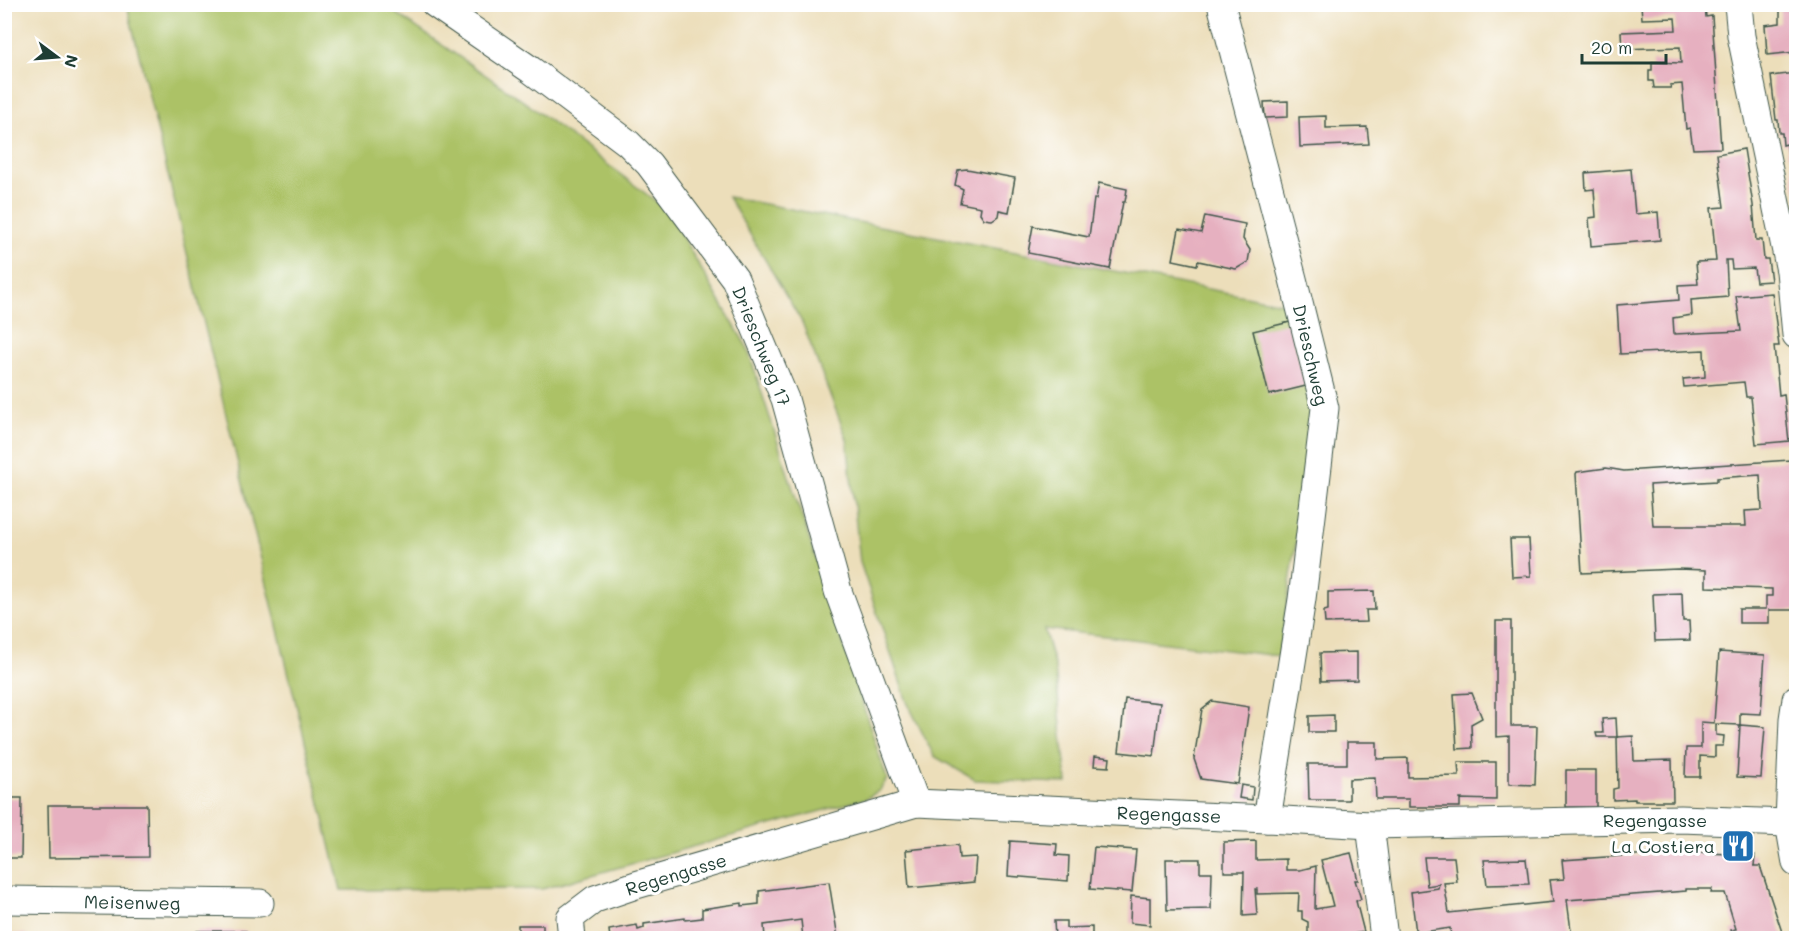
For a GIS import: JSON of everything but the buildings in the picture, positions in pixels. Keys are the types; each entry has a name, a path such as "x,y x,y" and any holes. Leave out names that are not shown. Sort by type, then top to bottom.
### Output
{"street":[{"name":"Drieschweg 17","path":"435,4 531,70 628,143 649,164 735,279 785,399 838,591 916,803"},
{"name":"Drieschweg","path":"1221,4 1325,408 1302,598 1267,819"},
{"path":"1738,4 1741,36 1793,268 1797,335"},
{"path":"1797,699 1792,719 1789,823 1797,863"},
{"name":"Regengasse","path":"571,928 595,899 916,803 1370,825 1681,819 1789,823"},
{"path":"1370,825 1384,939"},
{"name":"Meisenweg","path":"4,900 260,903"}],"green space":[{"path":"127,5 384,5 529,105 666,209 747,347 887,779 880,790 867,798 542,889 341,890"},
{"path":"728,197 1292,305 1317,404 1279,656 1044,629 1055,668 1067,783 975,780 934,756 907,702 860,562 847,439 802,322"}],"place":[{"name":"La Costiera","path":"1738,846"}]}
